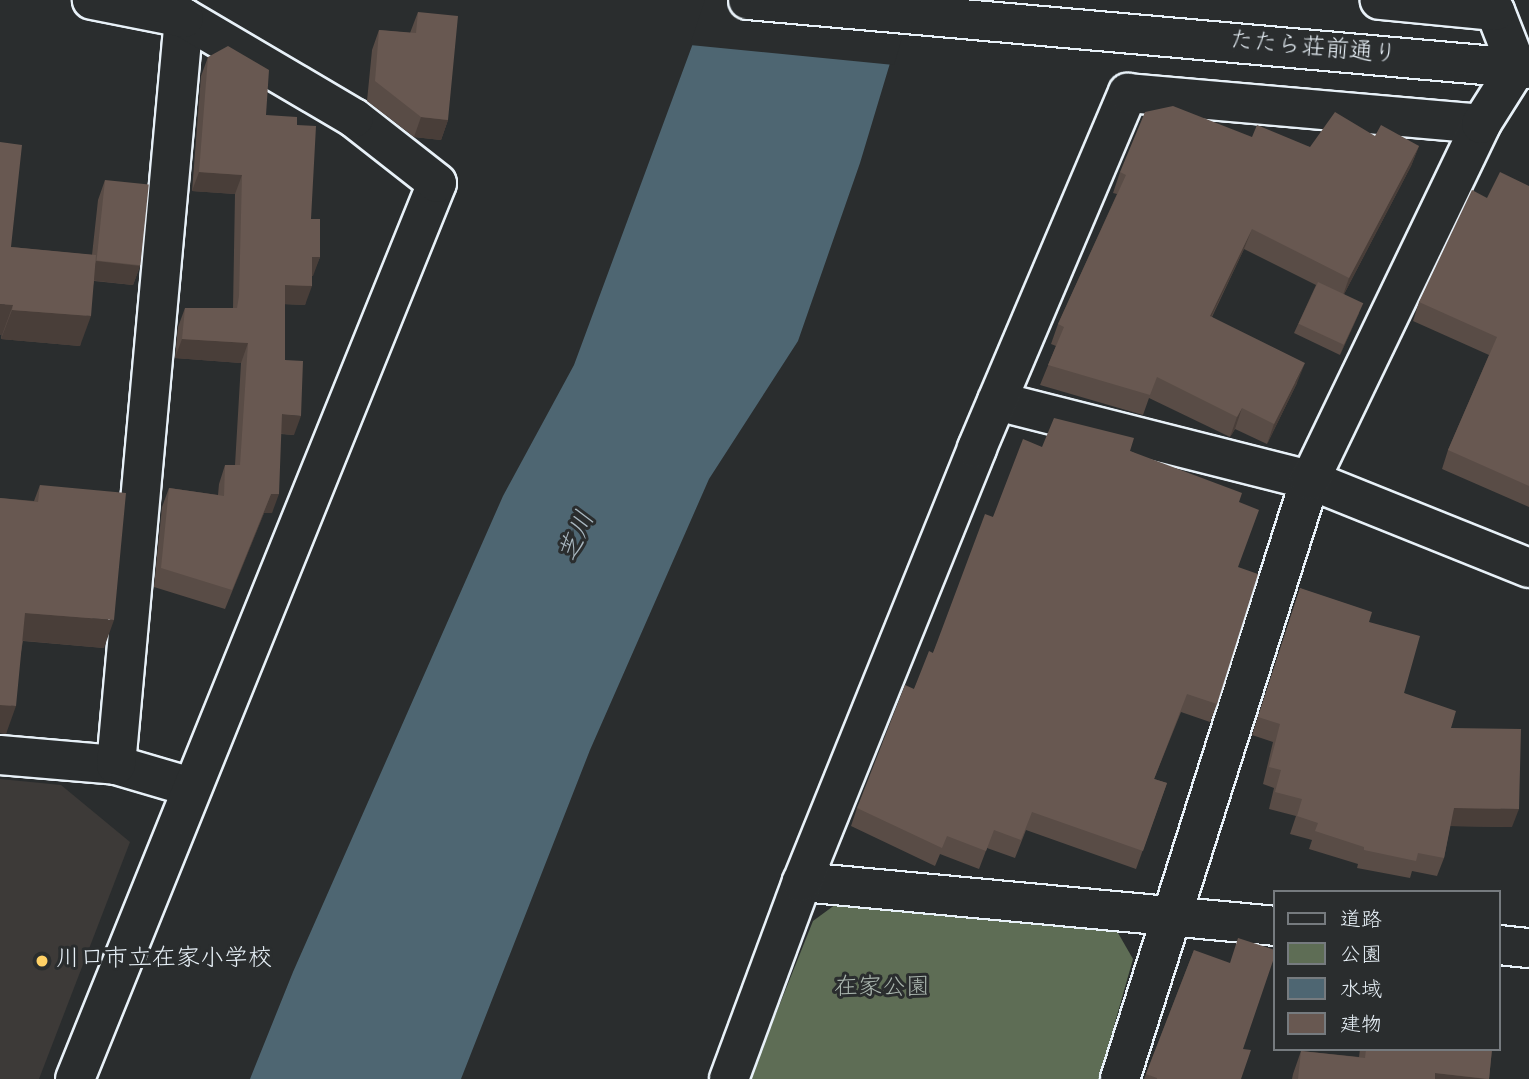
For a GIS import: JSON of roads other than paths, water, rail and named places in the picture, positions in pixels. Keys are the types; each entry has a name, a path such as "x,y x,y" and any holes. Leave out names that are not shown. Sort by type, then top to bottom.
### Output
{"street":[{"path":"75,1079 437,183 354,118 184,18 92,0"},
{"name":"たたら荘前通り","path":"748,0 1523,68"},
{"path":"1120,1079 1311,480 1481,124 1523,68 1495,11 1380,0"},
{"path":"116,765 184,18"},
{"path":"729,1079 802,882 997,401 1128,93 1481,124"},
{"path":"997,401 1311,480 1529,568"},
{"path":"0,755 116,765 191,787"},
{"path":"802,882 1274,926"},
{"path":"1501,945 1529,948"}],"water":[{"name":"芝川","path":"709,0 909,0 860,163 798,341 709,479 590,750 461,1079 250,1079 293,972 503,496 574,365"}],"place":[{"name":"川口市立在家小学校","path":"42,961"}],"park label":[{"name":"在家公園","path":"882,990"}]}
